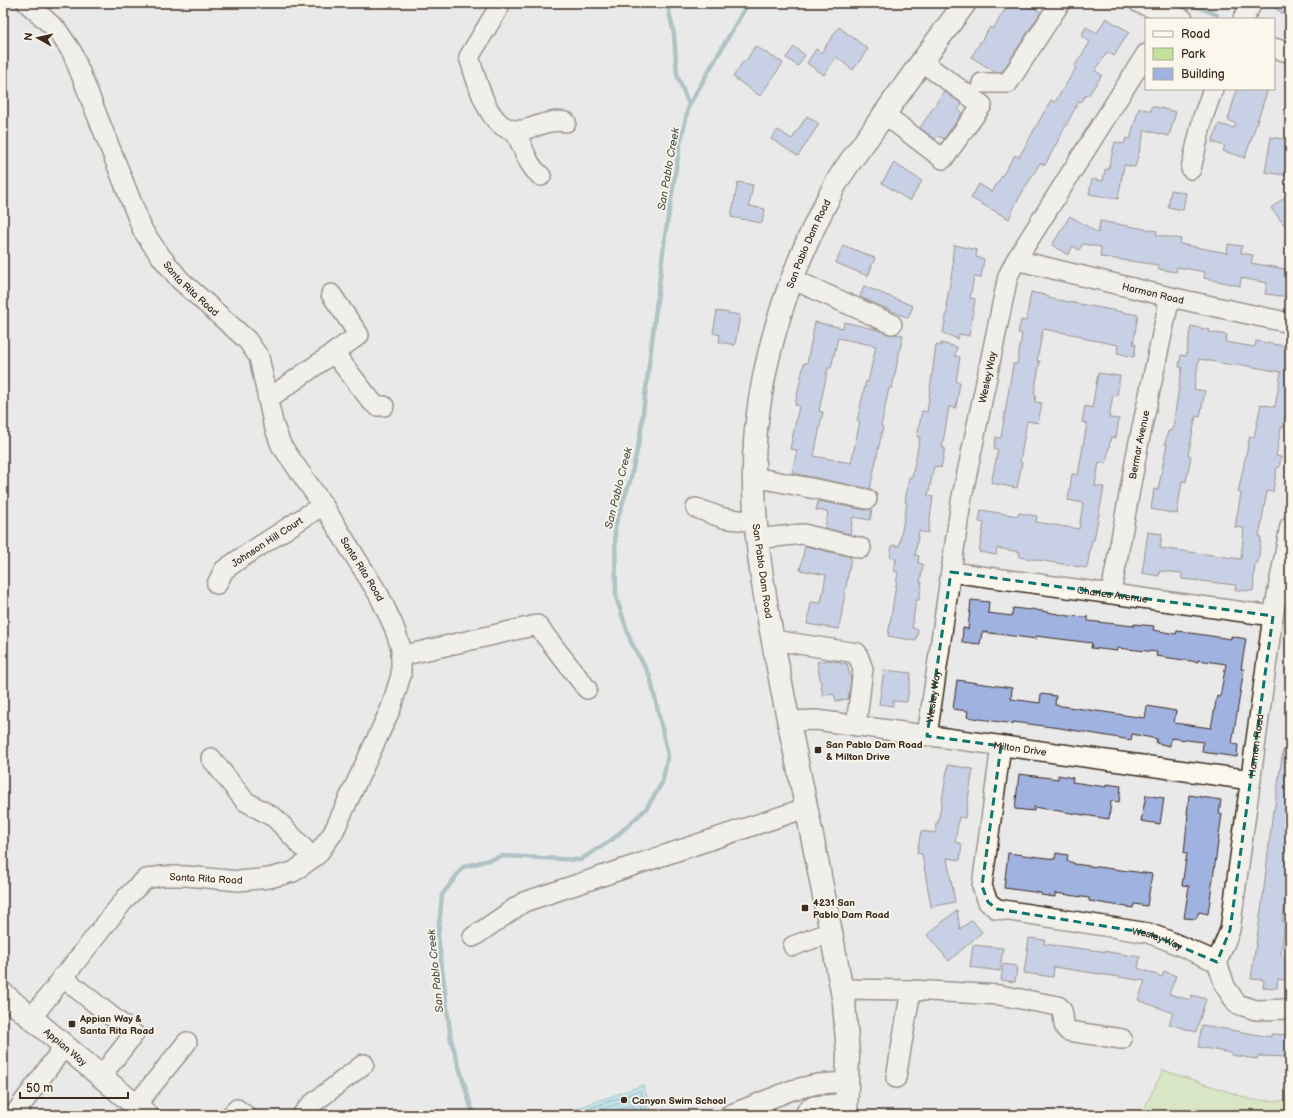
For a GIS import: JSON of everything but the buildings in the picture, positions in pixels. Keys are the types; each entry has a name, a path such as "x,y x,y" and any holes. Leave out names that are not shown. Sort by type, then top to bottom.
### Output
{"main road":[{"name":"San Pablo Dam Road","path":"847,1100 848,1054 842,989 773,640 756,531 754,477 756,431 762,388 774,336 792,279 811,232 834,187 884,114 965,3"},
{"name":"Appian Way","path":"3,994 142,1110"}],"street":[{"name":"Santa Rita Road","path":"27,3 57,30 72,52 143,231 180,280 247,340 259,357 273,423 281,445 323,505 379,595 394,627 401,648 400,675 391,708 333,833 316,855 293,872 269,878 239,881 186,876 162,876 146,879 126,898 62,977 32,1017"},
{"path":"499,3 499,7 469,57 491,113 500,125 514,131 520,139 533,170 541,176"},
{"path":"982,83 1008,83 1060,3"},
{"path":"1139,3 1174,18"},
{"path":"1244,18 1252,3"},
{"path":"1275,48 1290,53"},
{"name":"Wesley Way","path":"927,736 961,502 1008,276 1016,260 1145,56"},
{"path":"884,114 943,159 982,105 922,62"},
{"path":"1191,169 1203,117 1213,90"},
{"path":"514,131 527,129 548,122 566,122"},
{"name":"Harmon Road","path":"1016,260 1170,297 1290,323"},
{"path":"792,279 892,324"},
{"path":"268,399 359,335 331,294"},
{"name":"Bermar Avenue","path":"1111,593 1138,446 1170,297"},
{"path":"334,353 372,402 377,406 384,406"},
{"path":"754,477 867,499"},
{"name":"Johnson Hill Court","path":"217,584 224,570 323,505"},
{"path":"696,508 756,531 803,534 861,548"},
{"name":"Harmon Road","path":"1217,962 1230,930 1274,616 1290,526"},
{"name":"Charles Avenue","path":"952,572 1274,616"},
{"path":"401,656 537,625 587,689"},
{"path":"773,640 857,653 863,669 856,726"},
{"name":"Milton Drive","path":"789,721 816,720 1251,780"},
{"name":"Wesley Way","path":"1001,746 982,886 988,902 997,909 1148,933 1217,962"},
{"path":"211,758 245,802 275,818 312,858"},
{"path":"473,937 524,902 806,808"},
{"path":"793,946 831,932"},
{"path":"1217,962 1225,986 1237,1004 1256,1010 1290,1009"},
{"path":"62,977 134,1034 101,1076"},
{"path":"842,989 911,990 1000,995 1058,1006 1063,1012 1064,1027 1068,1031 1122,1039"},
{"path":"896,1078 911,990"},
{"path":"142,1110 188,1042"},
{"path":"14,1115 65,1046"},
{"path":"302,1115 312,1104 364,1064"},
{"path":"729,1115 792,1090 817,1084 847,1100"},
{"path":"807,1110 814,1106 847,1100"},
{"path":"231,1115 237,1109 245,1115"}],"highlighted area":[{"path":"951,572 1273,616 1230,930 1217,962 1148,933 997,909 988,902 982,886 1001,746 927,736"}],"green space":[{"path":"1163,1070 1253,1100 1290,1101 1290,1115 1141,1115"}],"water":[{"name":"Canyon Swim School","path":"643,1085 653,1115 558,1115"}],"waterway":[{"path":"667,3 674,34 677,75 689,105"},
{"name":"San Pablo Creek","path":"475,1115 471,1107 451,1040 438,936 442,895 463,867 503,856 580,860 613,839 646,809 662,783 668,755 650,676 631,642 616,597 615,526 630,481 640,437 665,236 680,144 689,105 748,3"},
{"path":"1185,3 1217,15"},
{"path":"877,1115 894,1112 927,1115"}],"place":[{"name":"San Pablo Dam Road & Milton Drive","path":"818,750"},
{"name":"4231 San Pablo Dam Road","path":"805,908"},
{"name":"Appian Way & Santa Rita Road","path":"72,1024"},
{"name":"Canyon Swim School","path":"624,1100"}]}
